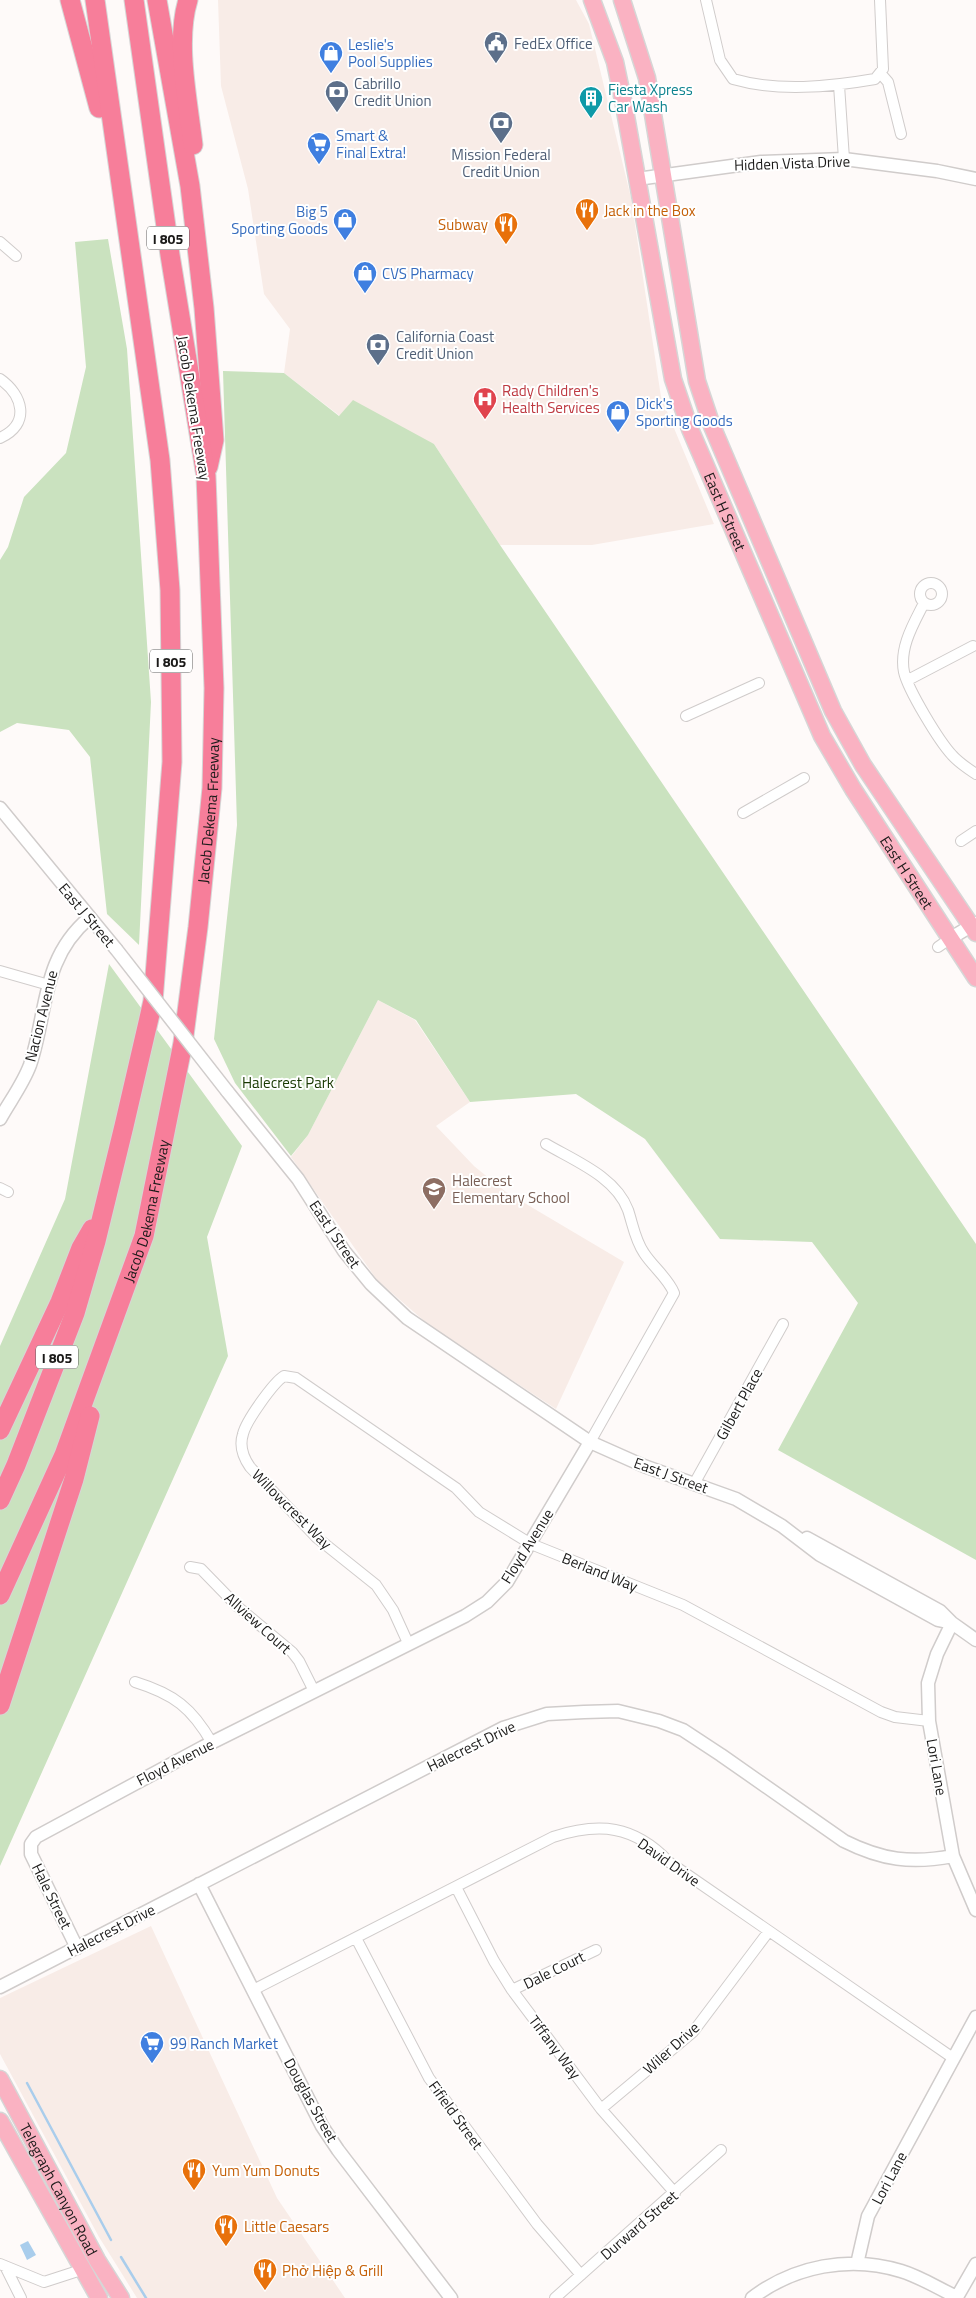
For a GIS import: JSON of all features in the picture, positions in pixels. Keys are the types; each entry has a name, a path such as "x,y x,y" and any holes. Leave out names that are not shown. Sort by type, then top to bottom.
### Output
{"highway":[{"path":"70,0 122,194"},
{"name":"I 805","path":"0,1500 16,1465 75,1313 103,1210 153,1001 172,762 170,590 160,460 95,0"},
{"name":"Jacob Dekema Freeway","path":"0,1595 64,1455 144,1236 183,1043 198,927 212,788 214,688 206,476 170,255 134,0"},
{"path":"157,0 190,186 207,342 214,440 206,476"},
{"path":"188,0 184,14 184,58 194,156 190,186"},
{"path":"0,1430 60,1302 81,1248 103,1210"},
{"path":"0,1705 74,1479 113,1320"}],"main road":[{"name":"East H Street","path":"592,0 615,62 673,379 699,452 822,736 945,942 976,978"},
{"name":"East H Street","path":"622,0 647,78 697,381 712,426 833,712 863,764 974,927"},
{"name":"Telegraph Canyon Road","path":"0,2079 97,2260 121,2298"},
{"name":"Telegraph Canyon Road","path":"0,2121 98,2298"}],"street":[{"path":"706,0 720,60 733,79 769,86 839,85 875,79 881,74 883,69 880,0"},
{"path":"881,74 888,82 901,134"},
{"path":"839,85 844,160"},
{"name":"Hidden Vista Drive","path":"637,179 761,162 844,160 937,171 976,179"},
{"path":"0,242 16,256"},
{"path":"0,379 15,392 20,408 16,424 0,438"},
{"path":"924,603 908,635 904,671 944,746 961,765 976,774"},
{"path":"908,680 972,646"},
{"path":"686,716 759,683"},
{"path":"743,813 804,778"},
{"name":"East J Street","path":"0,808 88,918 116,949 226,1091 298,1179 344,1251 371,1284 395,1309 434,1338 590,1442 644,1466 726,1494 782,1526 825,1546 940,1611 952,1623 976,1640"},
{"path":"961,841 976,831"},
{"name":"Nacion Avenue","path":"0,1119 30,1066 57,957 74,932 88,918"},
{"path":"945,942 974,927"},
{"path":"0,971 49,986"},
{"name":"Floyd Avenue","path":"31,1844 46,1830 212,1743 465,1616 487,1602 507,1582 590,1442 674,1293 671,1285 644,1252 632,1227 628,1210 616,1189 546,1144"},
{"name":"Gilbert Place","path":"694,1484 783,1324"},
{"name":"Willowcrest Way","path":"296,1378 284,1376 274,1383 243,1433 243,1456 250,1467 316,1537 376,1586 393,1610 408,1643"},
{"name":"Berland Way","path":"296,1378 456,1488 478,1512 531,1544 683,1605 881,1712 895,1717 929,1721"},
{"name":"Allview Court","path":"190,1566 201,1568 238,1607 292,1652 299,1661 314,1691"},
{"name":"East J Street","path":"952,1623 965,1624 976,1631"},
{"name":"Lori Lane","path":"952,1623 937,1654 928,1683 929,1721 953,1856 976,1910"},
{"path":"135,1682 158,1689 188,1709 198,1719 212,1743"},
{"name":"Halecrest Drive","path":"0,1987 502,1728 547,1714 618,1711 660,1721 683,1730 844,1841 866,1852 906,1861 953,1856"},
{"name":"David Drive","path":"253,1990 553,1837 573,1830 600,1827 625,1833 646,1843 669,1862 953,2058"},
{"name":"Hale Street","path":"31,1844 30,1854 77,1948"},
{"name":"Douglas Street","path":"199,1884 322,2126 338,2150 451,2298"},
{"name":"Tiffany Way","path":"456,1887 494,1961 512,1990 601,2108 675,2193"},
{"name":"Wiler Drive","path":"601,2108 693,2032 768,1931"},
{"name":"Fifield Street","path":"356,1938 429,2078 537,2224 581,2275"},
{"name":"Dale Court","path":"512,1990 596,1950"},
{"name":"Lori Lane","path":"857,2264 868,2216 976,2017"},
{"name":"Durward Street","path":"555,2298 721,2150"},
{"path":"753,2297 779,2281 821,2266 857,2264 902,2271 957,2298 976,2264"},
{"path":"2,2265 44,2282 81,2270"},
{"path":"2,2265 21,2298"}],"shaded area":[{"path":"218,0 576,0 589,24 631,198 661,397 714,524 592,545 500,545 434,444 340,416 284,373 290,329 264,294 248,189 221,86"},
{"name":"Halecrest Elementary School","path":"378,1000 415,1020 470,1102 436,1126 474,1166 506,1192 624,1262 556,1409 430,1326 377,1280 291,1157 308,1135"},
{"path":"151,1926 277,2198 345,2298 137,2298 99,2237 0,2054 0,1998"}],"green space":[{"path":"108,239 127,349 151,702 139,945 107,914 90,757 69,730 17,723 0,732 0,560 8,547 24,497 66,453 86,367 75,242"},
{"name":"Halecrest Park","path":"223,371 284,373 339,416 353,400 434,444 500,545 976,1244 976,1560 778,1450 858,1303 812,1242 720,1239 645,1139 576,1094 470,1102 416,1020 378,1000 308,1135 291,1156 235,1083 214,1039 237,825"},
{"path":"109,964 242,1146 207,1237 228,1356 0,1866 0,1346 65,1199"}],"water":[{"path":"28,2241 36,2255 27,2260 20,2245"}],"waterway":[{"path":"27,2083 111,2240"},
{"path":"121,2257 146,2298"}],"place":[{"name":"FedEx Office","path":"496,64"},
{"name":"Leslie's Pool Supplies","path":"331,74"},
{"name":"Cabrillo Credit Union","path":"337,113"},
{"name":"Fiesta Xpress Car Wash","path":"591,119"},
{"name":"Mission Federal Credit Union","path":"501,144"},
{"name":"Smart & Final Extra!","path":"319,165"},
{"name":"Jack in the Box","path":"587,231"},
{"name":"Big 5 Sporting Goods","path":"345,241"},
{"name":"Subway","path":"506,245"},
{"name":"CVS Pharmacy","path":"365,294"},
{"name":"California Coast Credit Union","path":"378,366"},
{"name":"Rady Children's Health Services","path":"485,420"},
{"name":"Dick's Sporting Goods","path":"618,433"},
{"name":"Halecrest Elementary School","path":"434,1210"},
{"name":"99 Ranch Market","path":"152,2064"},
{"name":"Yum Yum Donuts","path":"194,2191"},
{"name":"Little Caesars","path":"226,2247"},
{"name":"Phở Hiệp & Grill","path":"265,2291"}]}
